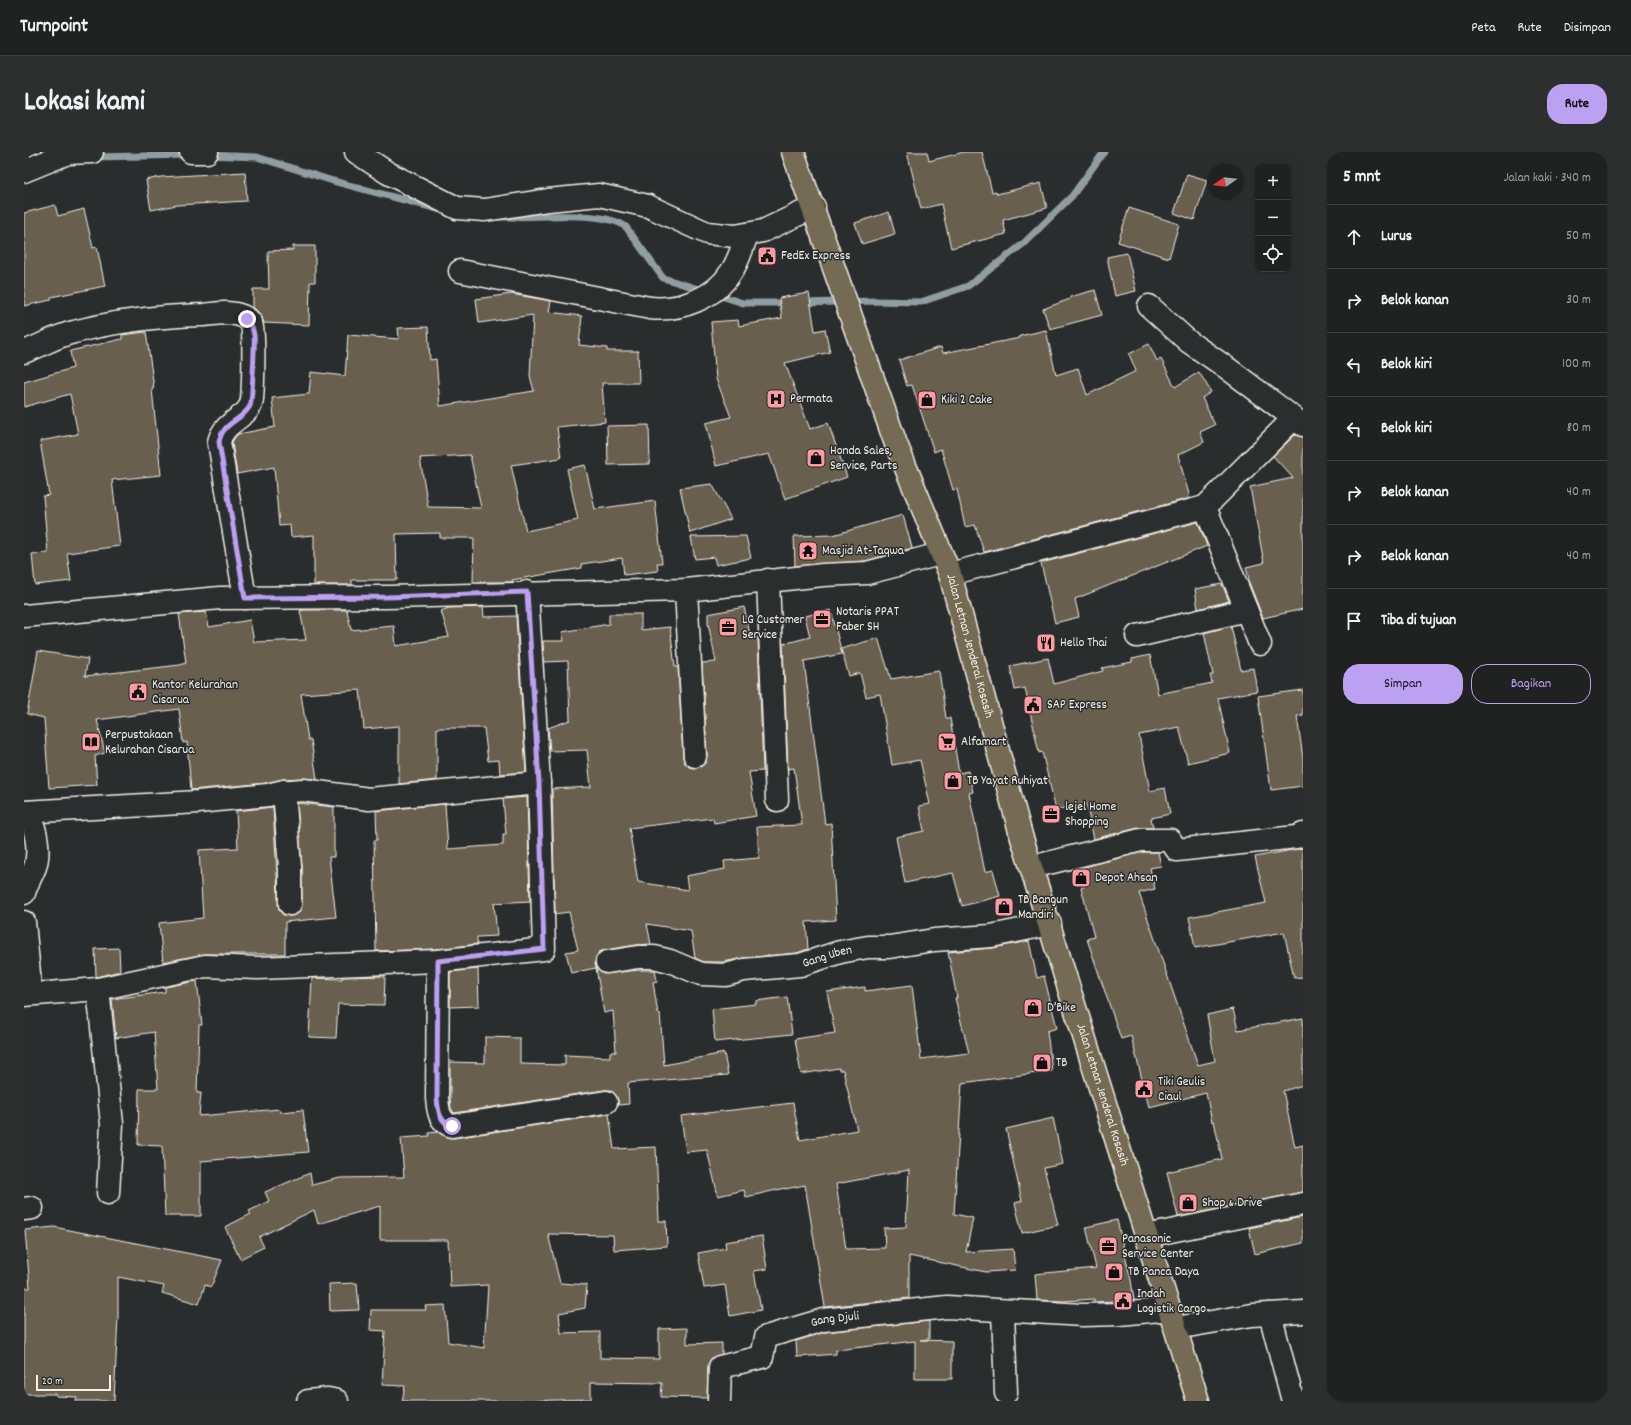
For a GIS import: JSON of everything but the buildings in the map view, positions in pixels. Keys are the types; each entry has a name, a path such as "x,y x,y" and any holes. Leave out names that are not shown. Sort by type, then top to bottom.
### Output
{"highway":[{"name":"Jalan Letnan Jenderal Kosasih","path":"793,152 814,207 896,444 940,554 950,574 1021,835 1198,1401"}],"street":[{"path":"24,171 68,153 92,152"},
{"path":"191,152 207,152"},
{"path":"356,152 388,173 457,208 485,210 562,198 600,195 648,206 707,233 723,236 747,235 763,231 814,207"},
{"path":"460,271 650,308 679,307 706,295 725,281 732,271 747,235"},
{"path":"950,574 1205,507 1298,422 1227,368 1189,342 1149,306"},
{"path":"24,352 51,339 73,332 119,322 171,316 229,313 239,315 247,319 251,324 254,337 252,400 246,411 221,433 219,442 245,598"},
{"path":"1205,507 1260,644"},
{"path":"24,616 245,598 387,597 527,592 686,590 768,580 867,573 940,554"},
{"path":"768,580 777,800"},
{"path":"686,590 695,756"},
{"path":"24,922 27,994 98,989 205,966 258,968 438,961 544,949 539,783 527,592"},
{"path":"1137,636 1246,610"},
{"path":"24,892 29,877 35,867 38,854 34,826 27,812 198,802 268,795 284,791 324,792 369,799 539,783"},
{"path":"284,791 290,867 290,904"},
{"path":"1032,867 1141,840 1170,840 1177,850 1296,837 1303,834"},
{"name":"Gang Uben","path":"607,962 638,957 654,957 670,961 701,974 726,975 744,970 800,965 840,952 868,947 889,947 934,940 991,936 1050,924"},
{"path":"438,961 437,1098 441,1118 446,1124 452,1126 606,1102"},
{"path":"98,989 112,1124 108,1193"},
{"path":"1146,1236 1303,1204"},
{"name":"Gang Djuli","path":"719,1401 720,1367 762,1357 766,1337 823,1320 947,1308 1083,1315 1120,1314 1173,1319 1303,1312"},
{"path":"1003,1312 1006,1393"},
{"path":"1270,1314 1293,1401"},
{"path":"308,1401 328,1399 337,1401"}],"waterway":[{"path":"801,303 875,301 921,302 968,286 1023,244 1072,196 1104,152"},
{"path":"94,157 190,155"},
{"path":"208,155 257,157 333,181 438,209"},
{"path":"499,217 584,216 615,221 626,227 663,278 705,291"},
{"path":"715,294 743,303 789,303"}],"place":[{"name":"FedEx Express","path":"767,256"},
{"name":"Permata","path":"776,399"},
{"name":"Kiki 2 Cake","path":"927,400"},
{"name":"Honda Sales, Service, Parts","path":"816,458"},
{"name":"Masjid At-Taqwa","path":"808,551"},
{"name":"Notaris PPAT Faber SH","path":"822,619"},
{"name":"LG Customer Service","path":"728,627"},
{"name":"Hello Thai","path":"1046,643"},
{"name":"Kantor Kelurahan Cisarua","path":"138,692"},
{"name":"SAP Express","path":"1033,705"},
{"name":"Perpustakaan Kelurahan Cisarua","path":"91,742"},
{"name":"Alfamart","path":"947,742"},
{"name":"TB Yayat Ruhiyat","path":"953,781"},
{"name":"lejel Home Shopping","path":"1051,814"},
{"name":"Depot Ahsan","path":"1081,878"},
{"name":"TB Bangun Mandiri","path":"1004,907"},
{"name":"D’Bike","path":"1033,1008"},
{"name":"TB","path":"1042,1063"},
{"name":"Tiki Geulis Ciaul","path":"1144,1089"},
{"name":"Shop & Drive","path":"1188,1203"},
{"name":"Panasonic Service Center","path":"1108,1246"},
{"name":"TB Panca Daya","path":"1114,1272"},
{"name":"Indah Logistik Cargo","path":"1123,1301"}],"route":[{"path":"247,319 251,324 254,337 251,405 221,433 219,442 245,598 387,597 527,592 539,783 544,949 438,961 436,1018 437,1098 441,1118 446,1124 452,1126"}]}
